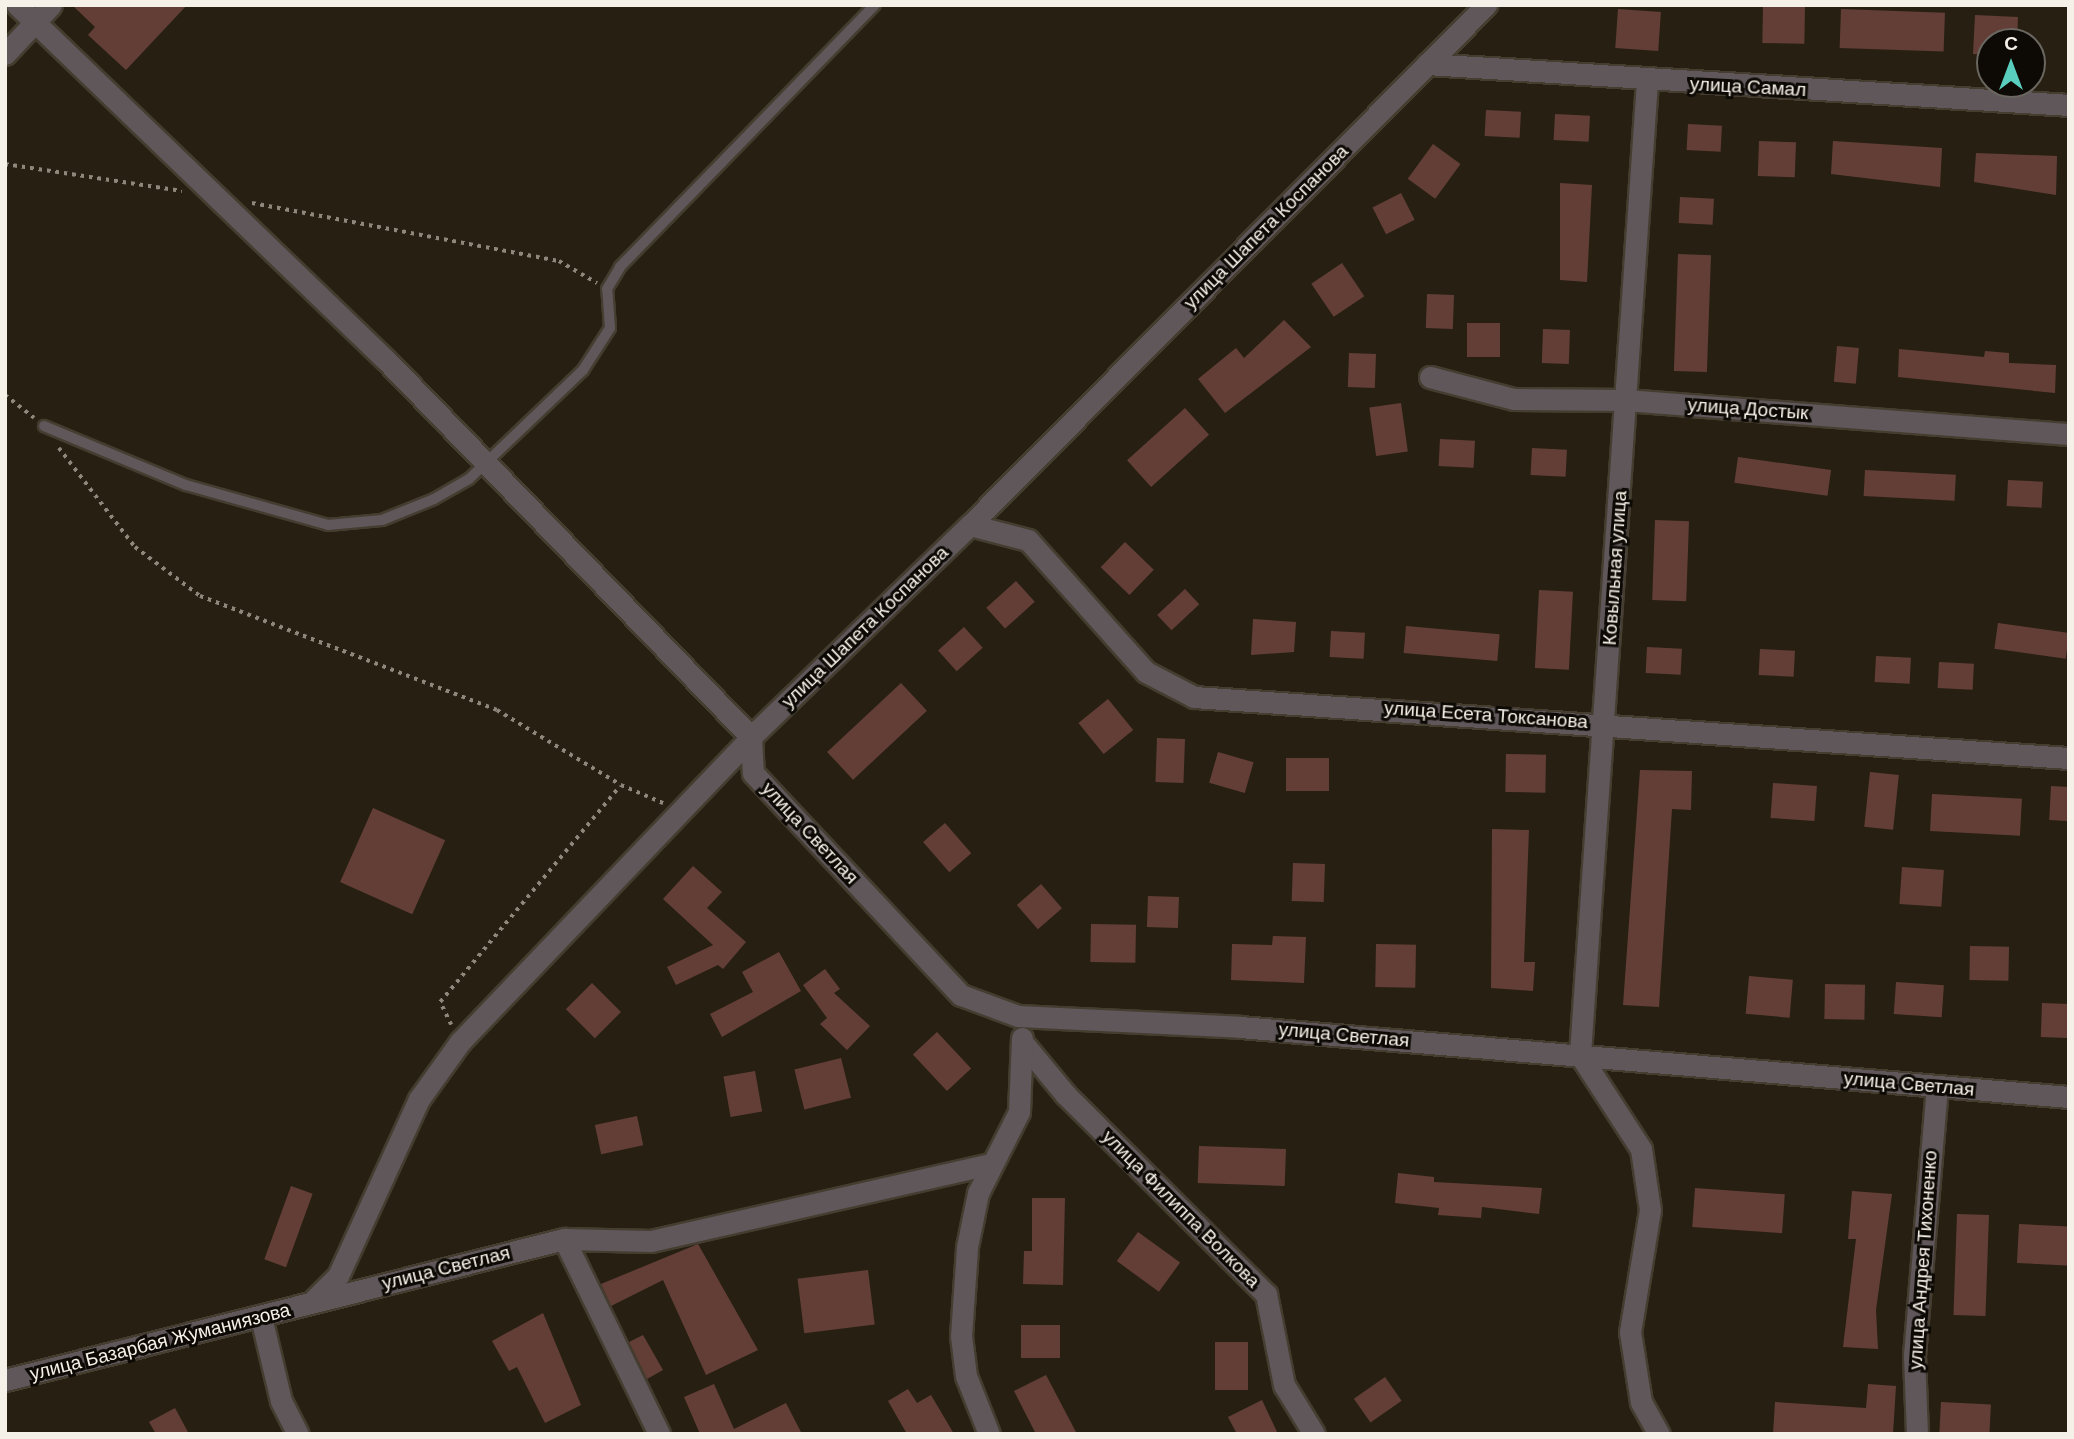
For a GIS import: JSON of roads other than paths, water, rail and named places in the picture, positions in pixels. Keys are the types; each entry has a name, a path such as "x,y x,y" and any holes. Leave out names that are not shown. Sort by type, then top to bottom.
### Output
{"street":[{"path":"17,5 487,462 751,737"},
{"path":"5,54 51,5"},
{"name":"улица Шапета Коспанова","path":"314,1300 338,1276 419,1099 460,1042 751,737 970,525 1486,5"},
{"name":"улица Самал","path":"1427,64 1647,81 2069,105"},
{"name":"Ковыльная улица","path":"1580,1055 1606,723 1647,81"},
{"name":"улица Достык","path":"1430,377 1513,400 1626,400 2069,434"},
{"name":"улица Есета Токсанова","path":"970,525 1028,540 1167,688 1194,696 1606,723 2069,758"},
{"name":"улица Светлая","path":"751,737 753,773 961,995 1018,1016 1580,1055 2069,1097"},
{"path":"989,1434 965,1376 961,1335 972,1216 989,1164 1019,1112 1023,1043 1018,1016"},
{"name":"улица Филиппа Волкова","path":"1023,1043 1065,1094 1266,1294 1284,1385 1314,1434"},
{"path":"1580,1055 1641,1149 1650,1210 1630,1332 1641,1402 1659,1434"},
{"name":"улица Андрея Тихоненко","path":"1917,1434 1914,1355 1937,1086"},
{"name":"улица Светлая","path":"314,1300 564,1238 651,1241 989,1164"},
{"path":"564,1238 659,1434"},
{"name":"улица Базарбая Жуманиязова","path":"5,1380 261,1317 314,1300"},
{"path":"261,1317 281,1401 298,1434"}],"lane":[{"path":"44,426 186,485 328,525 354,526 392,516 434,499 487,462 600,347 610,328 607,289 639,246 875,5"}]}
